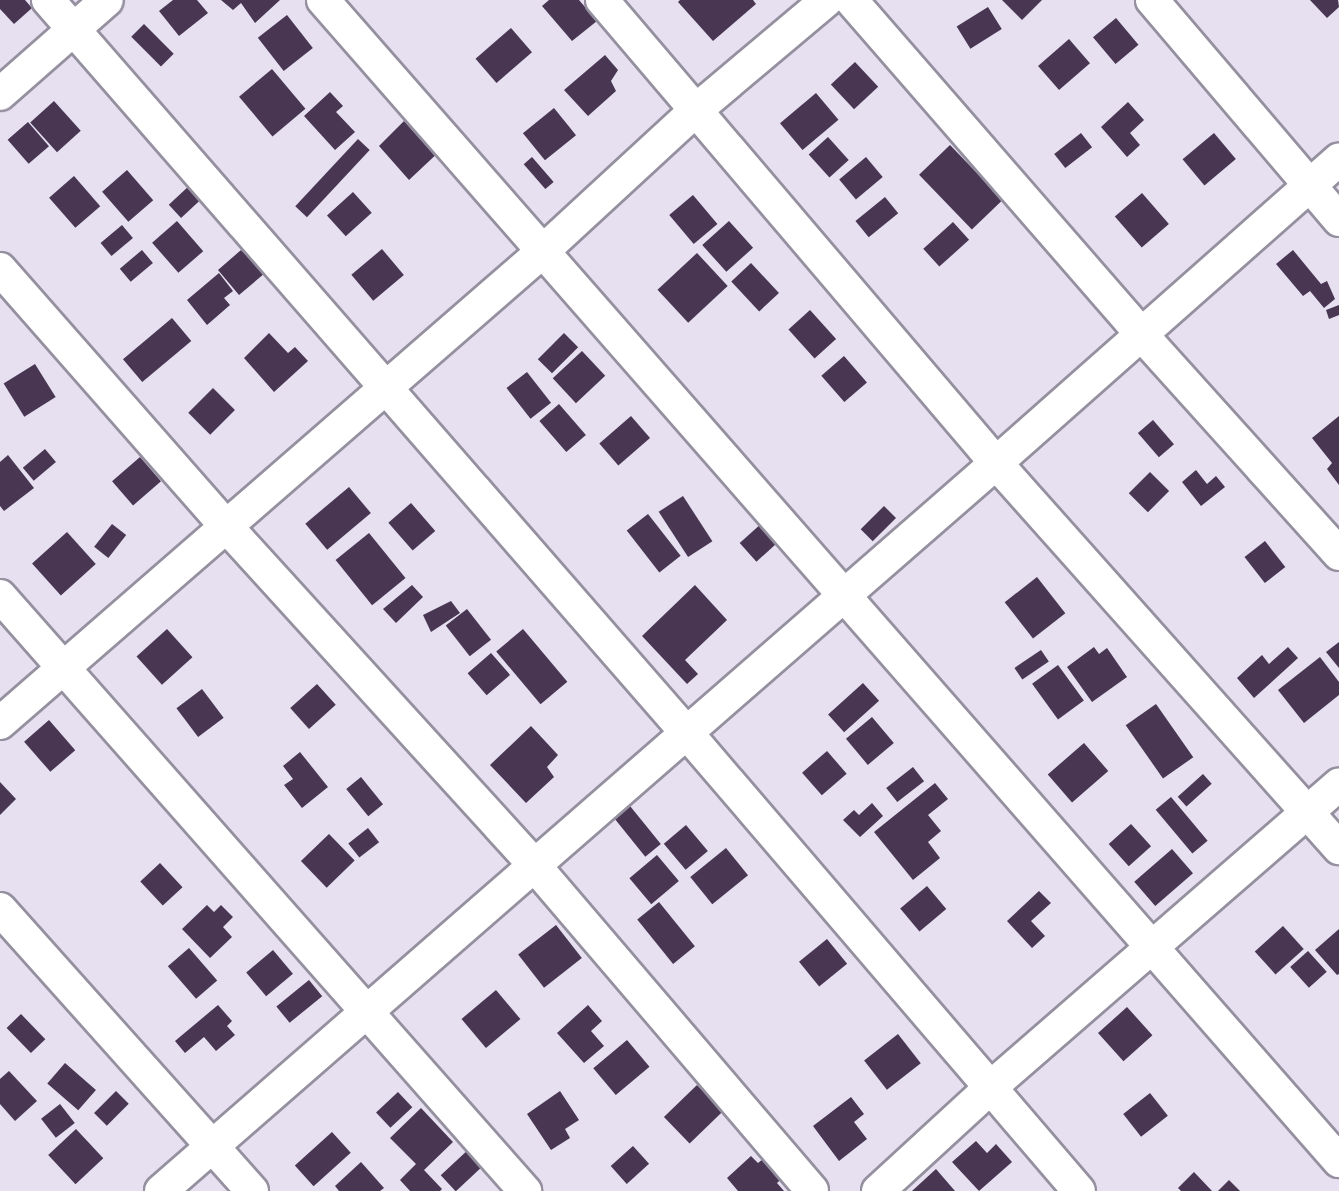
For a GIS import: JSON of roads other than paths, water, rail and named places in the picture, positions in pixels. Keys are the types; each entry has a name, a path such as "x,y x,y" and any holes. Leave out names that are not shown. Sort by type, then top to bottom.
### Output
{"street":[{"path":"48,0 384,389 686,732 1079,1191"},
{"path":"0,94 107,0"},
{"path":"322,0 1153,945 1339,1161"},
{"path":"602,0 996,463 1339,848"},
{"path":"0,723 542,252 695,111 827,0"},
{"path":"850,0 1141,334 1339,554"},
{"path":"1152,0 1339,220"},
{"path":"161,1191 844,593 996,463 1339,160"},
{"path":"0,269 226,526 534,865 812,1191"},
{"path":"0,596 525,1191"},
{"path":"878,1191 991,1087 1339,784"},
{"path":"0,909 252,1191"}]}
